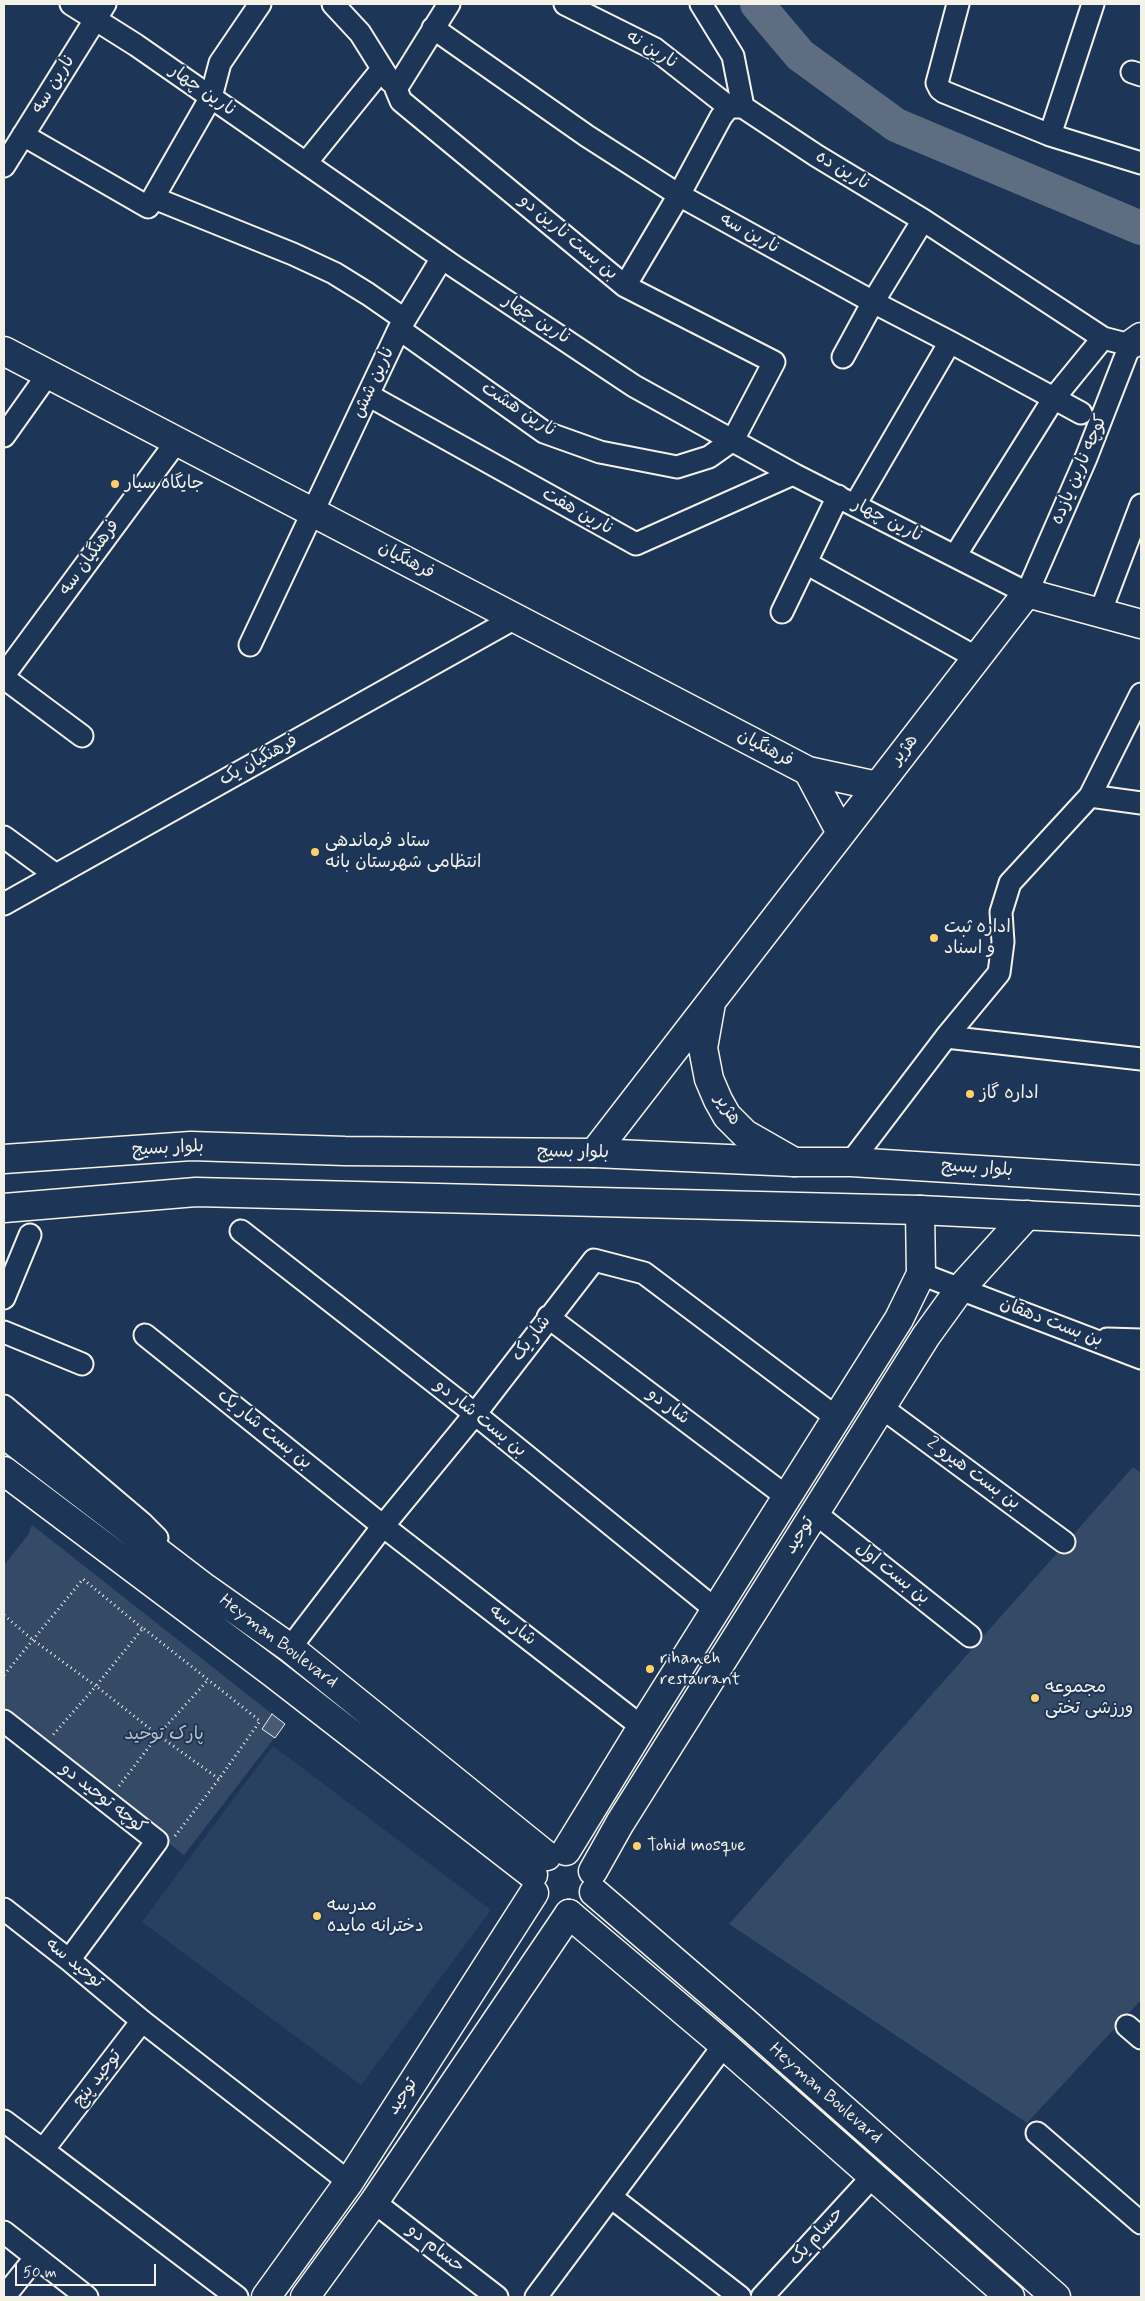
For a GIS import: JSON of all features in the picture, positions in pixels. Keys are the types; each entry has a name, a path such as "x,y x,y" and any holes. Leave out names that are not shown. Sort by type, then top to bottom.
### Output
{"main road":[{"name":"فرهنگیان","path":"4,351 808,771 877,786"},
{"path":"1027,594 1141,624"},
{"name":"هژیر","path":"594,1153 1027,594"},
{"name":"فرهنگیان","path":"808,771 841,833"},
{"name":"هژیر","path":"711,1000 703,1048 709,1078 718,1100 727,1116 744,1134 794,1162"},
{"name":"بلوار بسیج","path":"4,1159 192,1146 345,1151 594,1153 794,1162 851,1162 1141,1180"},
{"path":"343,1194 345,1151"},
{"path":"4,1208 196,1192 343,1194 920,1210 1141,1221"},
{"name":"توحید","path":"266,2297 349,2182 545,1869 594,1808 642,1727 900,1319 921,1274 920,1210"},
{"name":"توحید","path":"593,1882 620,1823 926,1336 960,1289 1027,1215"},
{"name":"Heyman Boulevard","path":"4,1434 205,1588 290,1648 545,1869"},
{"name":"Heyman Boulevard","path":"4,1471 273,1673 545,1869"},
{"path":"4,1488 55,1511"},
{"path":"594,1808 620,1823"},
{"path":"582,1858 593,1882 582,1908 569,1914 552,1912 544,1907 545,1869 582,1858"},
{"name":"Heyman Boulevard","path":"593,1882 744,2022 1056,2297"},
{"name":"توحید","path":"305,2297 374,2202 569,1914"},
{"name":"Heyman Boulevard","path":"569,1914 724,2046 1010,2297"},
{"path":"724,2046 744,2022"},
{"path":"873,2176 893,2153"},
{"path":"349,2182 374,2202"}],"street":[{"name":"نارین چهار","path":"70,4 100,11 211,97 442,258 634,386 793,474 1027,594"},
{"path":"151,202 211,97 220,63 260,4"},
{"name":"بن بست نارین دو","path":"333,4 360,33 396,89 401,101 625,286 774,362 733,440"},
{"path":"396,89 449,4"},
{"name":"نارین نه","path":"565,4 655,49 736,107"},
{"path":"625,286 679,194 721,117 736,107 733,56 701,4"},
{"path":"958,4 936,83 944,92 1050,135 1141,163"},
{"path":"1050,135 1093,4"},
{"name":"نارین سه","path":"4,166 100,11"},
{"name":"نارین سه","path":"433,28 586,136 679,194 873,302 1081,413"},
{"path":"306,163 382,69"},
{"name":"نارین ده","path":"736,107 923,220 1103,338 1137,342"},
{"name":"نارین هشت","path":"23,135 151,202 293,254 334,273 368,294 401,324 544,432 600,452 677,467 710,457 733,440"},
{"path":"843,357 873,302 923,220"},
{"name":"نارین شش","path":"250,645 401,324 442,258"},
{"path":"955,556 1054,398 1103,338"},
{"path":"782,612 806,563 950,342"},
{"name":"کوچه نارین یازده","path":"1027,594 1137,342"},
{"path":"4,436 48,374"},
{"name":"نارین هفت","path":"368,395 636,544 793,474"},
{"name":"فرهنگیان سه","path":"4,677 177,441"},
{"path":"1100,613 1141,505"},
{"path":"806,563 977,658"},
{"name":"فرهنگیان یک","path":"4,904 515,618"},
{"path":"4,677 82,736"},
{"path":"851,1162 946,1037 999,973 1003,942 1001,912 1010,882 1090,796 1141,694"},
{"path":"1090,796 1141,803"},
{"path":"4,837 56,874"},
{"path":"946,1037 1141,1059"},
{"name":"بن بست شار دو","path":"241,1231 475,1414 716,1610"},
{"path":"4,1298 30,1235"},
{"name":"شار یک","path":"290,1648 383,1526 475,1414 548,1317 594,1260 644,1273 837,1418"},
{"name":"بن بست دهقان","path":"921,1274 1141,1358"},
{"name":"شار دو","path":"548,1317 787,1497"},
{"path":"4,1332 82,1364"},
{"name":"بن بست شار یک","path":"145,1335 383,1526"},
{"path":"1092,1339 1141,1340"},
{"path":"4,1406 142,1523 205,1588"},
{"name":"بن بست هیرو 2","path":"881,1407 1064,1542"},
{"name":"بن بست اول","path":"814,1513 970,1636"},
{"name":"شار سه","path":"383,1526 642,1727"},
{"name":"کوچه توحید دو","path":"4,1721 157,1841 69,1960"},
{"name":"توحید سه","path":"4,1909 142,2021"},
{"path":"142,2021 349,2182"},
{"name":"توحید پنج","path":"42,2150 142,2021"},
{"path":"536,2297 724,2046"},
{"path":"4,2121 237,2297"},
{"path":"1037,2133 1141,2223"},
{"name":"حسام یک","path":"768,2295 873,2176"},
{"path":"611,2197 740,2297"},
{"name":"حسام دو","path":"374,2202 497,2297"},
{"path":"4,2232 87,2297"},
{"path":"4,2296 36,2257"}],"path":[{"path":"4,1675 82,1579 260,1721 173,1838"},
{"path":"4,1615 33,1640 218,1779"},
{"path":"50,1738 96,1686 143,1628"},
{"path":"114,1793 158,1735 208,1680"}],"shaded area":[{"name":"مدرسه دخترانه مایده","path":"273,1746 491,1910 361,2085 142,1922"}],"green space":[{"name":"مجموعه ورزشی تختی","path":"1133,1467 1141,1473 1141,2000 1027,2123 729,1924"},
{"name":"پارک توحید","path":"32,1525 285,1724 184,1855 4,1714 4,1565 28,1535"}],"building":[{"path":"272,1714 285,1724 275,1738 262,1729"}],"waterway":[{"path":"757,4 800,55 896,125 1141,228"}],"place":[{"name":"جایگاه سیار","path":"115,484"},
{"name":"ستاد فرماندهی انتظامی شهرستان بانه","path":"315,852"},
{"name":"اداره ثبت و اسناد","path":"934,938"},
{"name":"اداره گاز","path":"970,1094"},
{"name":"rihaneh restaurant","path":"650,1669"},
{"name":"مجموعه ورزشی تختی","path":"1035,1698"},
{"name":"Tohid mosque","path":"637,1846"},
{"name":"مدرسه دخترانه مایده","path":"317,1916"}]}
